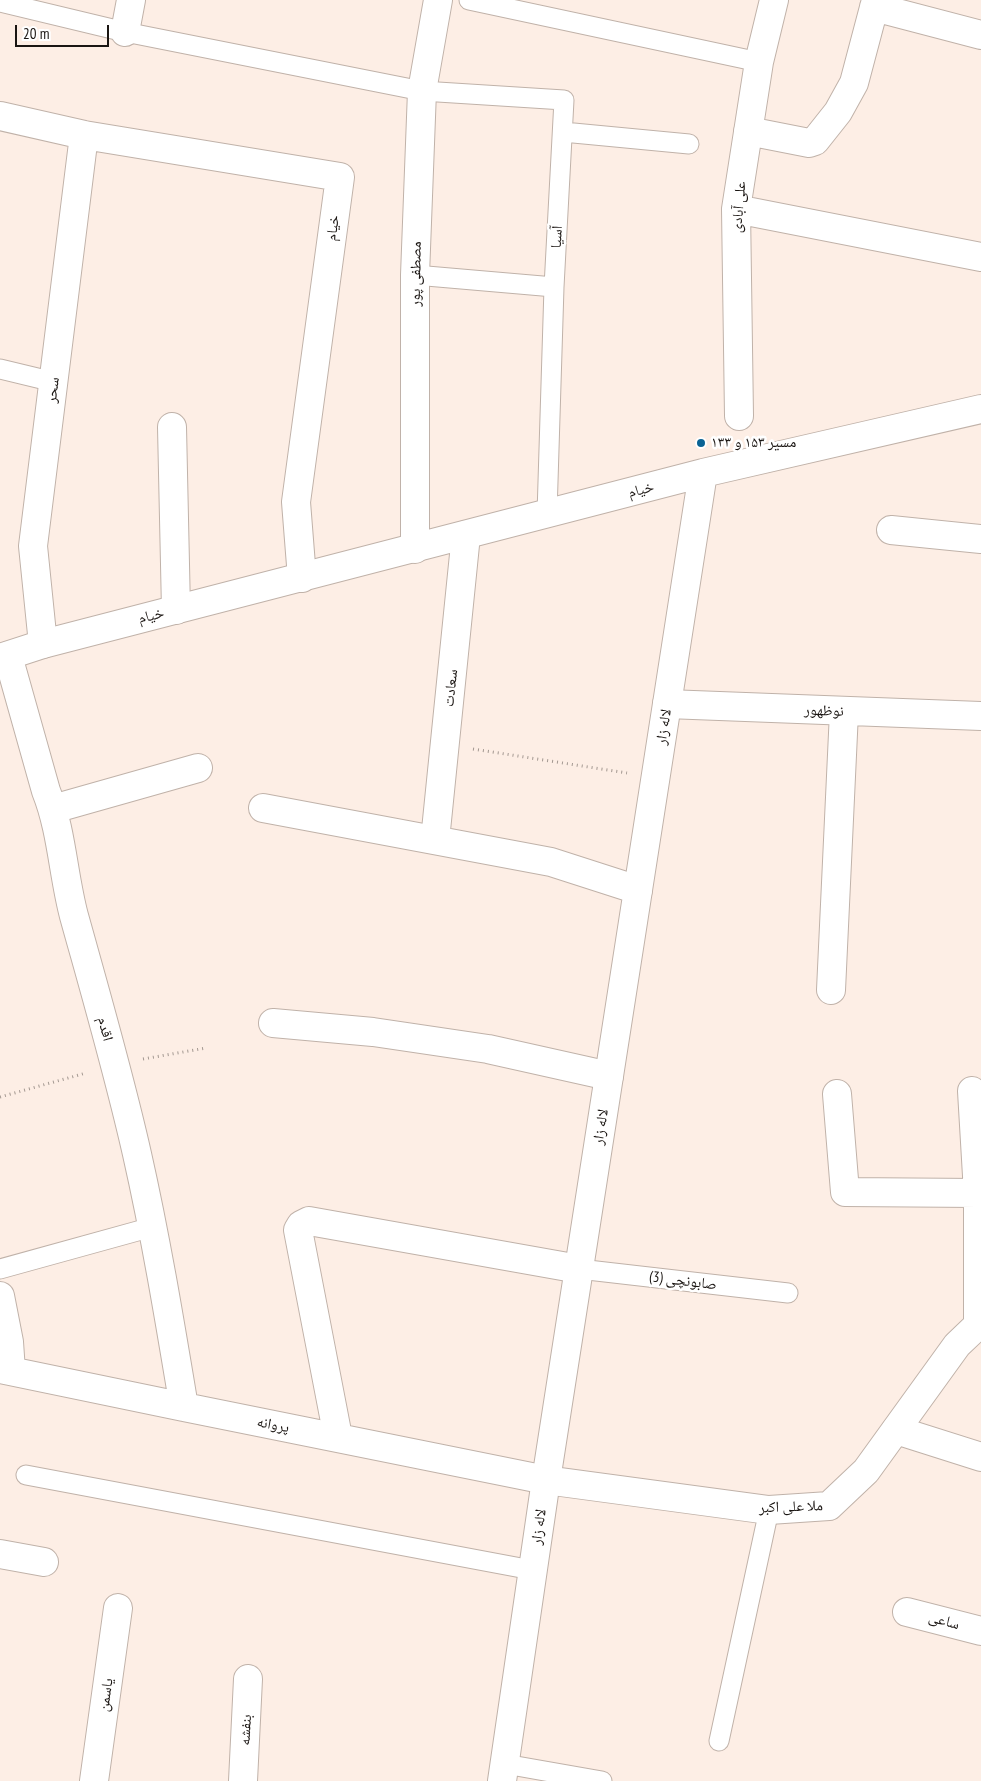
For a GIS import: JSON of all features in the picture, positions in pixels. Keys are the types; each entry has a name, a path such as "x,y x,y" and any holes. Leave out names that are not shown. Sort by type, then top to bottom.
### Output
{"street":[{"path":"125,32 131,0"},
{"name":"مصطفی پور","path":"415,549 415,275 422,92 438,0"},
{"name":"علی آبادی","path":"739,416 736,209 759,62 774,0"},
{"path":"748,131 809,143 815,141 838,112 854,83 875,3 981,35"},
{"path":"0,116 84,135"},
{"name":"خیام","path":"84,135 340,176 296,502 302,578"},
{"name":"سحر","path":"43,644 33,546 84,135"},
{"path":"736,209 981,257"},
{"name":"خیام","path":"4,657 43,644 703,473 981,409"},
{"path":"172,427 176,610"},
{"name":"لاله زار","path":"503,1773 532,1570 703,473"},
{"path":"891,530 981,539"},
{"name":"سعادت","path":"435,840 466,535"},
{"name":"اقدم","path":"4,657 53,809 68,895 138,1155 163,1281 184,1408"},
{"name":"نوظهور","path":"667,704 981,716"},
{"path":"831,990 844,712"},
{"path":"53,809 198,768"},
{"path":"264,808 551,862 638,890"},
{"path":"273,1022 373,1032 488,1049 609,1076"},
{"path":"972,1091 978,1193 980,1323"},
{"path":"837,1094 845,1192 978,1193"},
{"path":"338,1437 298,1230 301,1225 309,1221 579,1269"},
{"path":"0,1296 9,1342 6,1370"},
{"name":"ملا علی اکبر","path":"546,1480 769,1510 829,1506 866,1471 957,1345 980,1323"},
{"name":"پروانه","path":"6,1370 184,1408 338,1437 546,1480"},
{"path":"896,1430 981,1457"},
{"path":"0,1554 44,1562"},
{"name":"یاسمن","path":"94,1781 118,1608"},
{"name":"ساعی","path":"907,1612 981,1631"},
{"name":"بنفشه","path":"243,1781 248,1679"}],"lane":[{"path":"469,0 759,62"},
{"path":"0,2 125,32 422,92"},
{"name":"آسیا","path":"422,92 564,100 554,286 547,514"},
{"path":"563,132 689,144"},
{"path":"415,275 554,286"},
{"path":"0,368 54,382"},
{"path":"0,1269 152,1227"},
{"name":"صابونچی (3)","path":"579,1269 788,1293"},
{"path":"26,1475 532,1570"},
{"path":"718,1741 769,1510"},
{"path":"503,1773 602,1781"}],"path":[{"path":"445,744 656,777"}],"place":[{"name":"مسیر ۱۵۳ و ۱۳۳","path":"701,443"}]}
